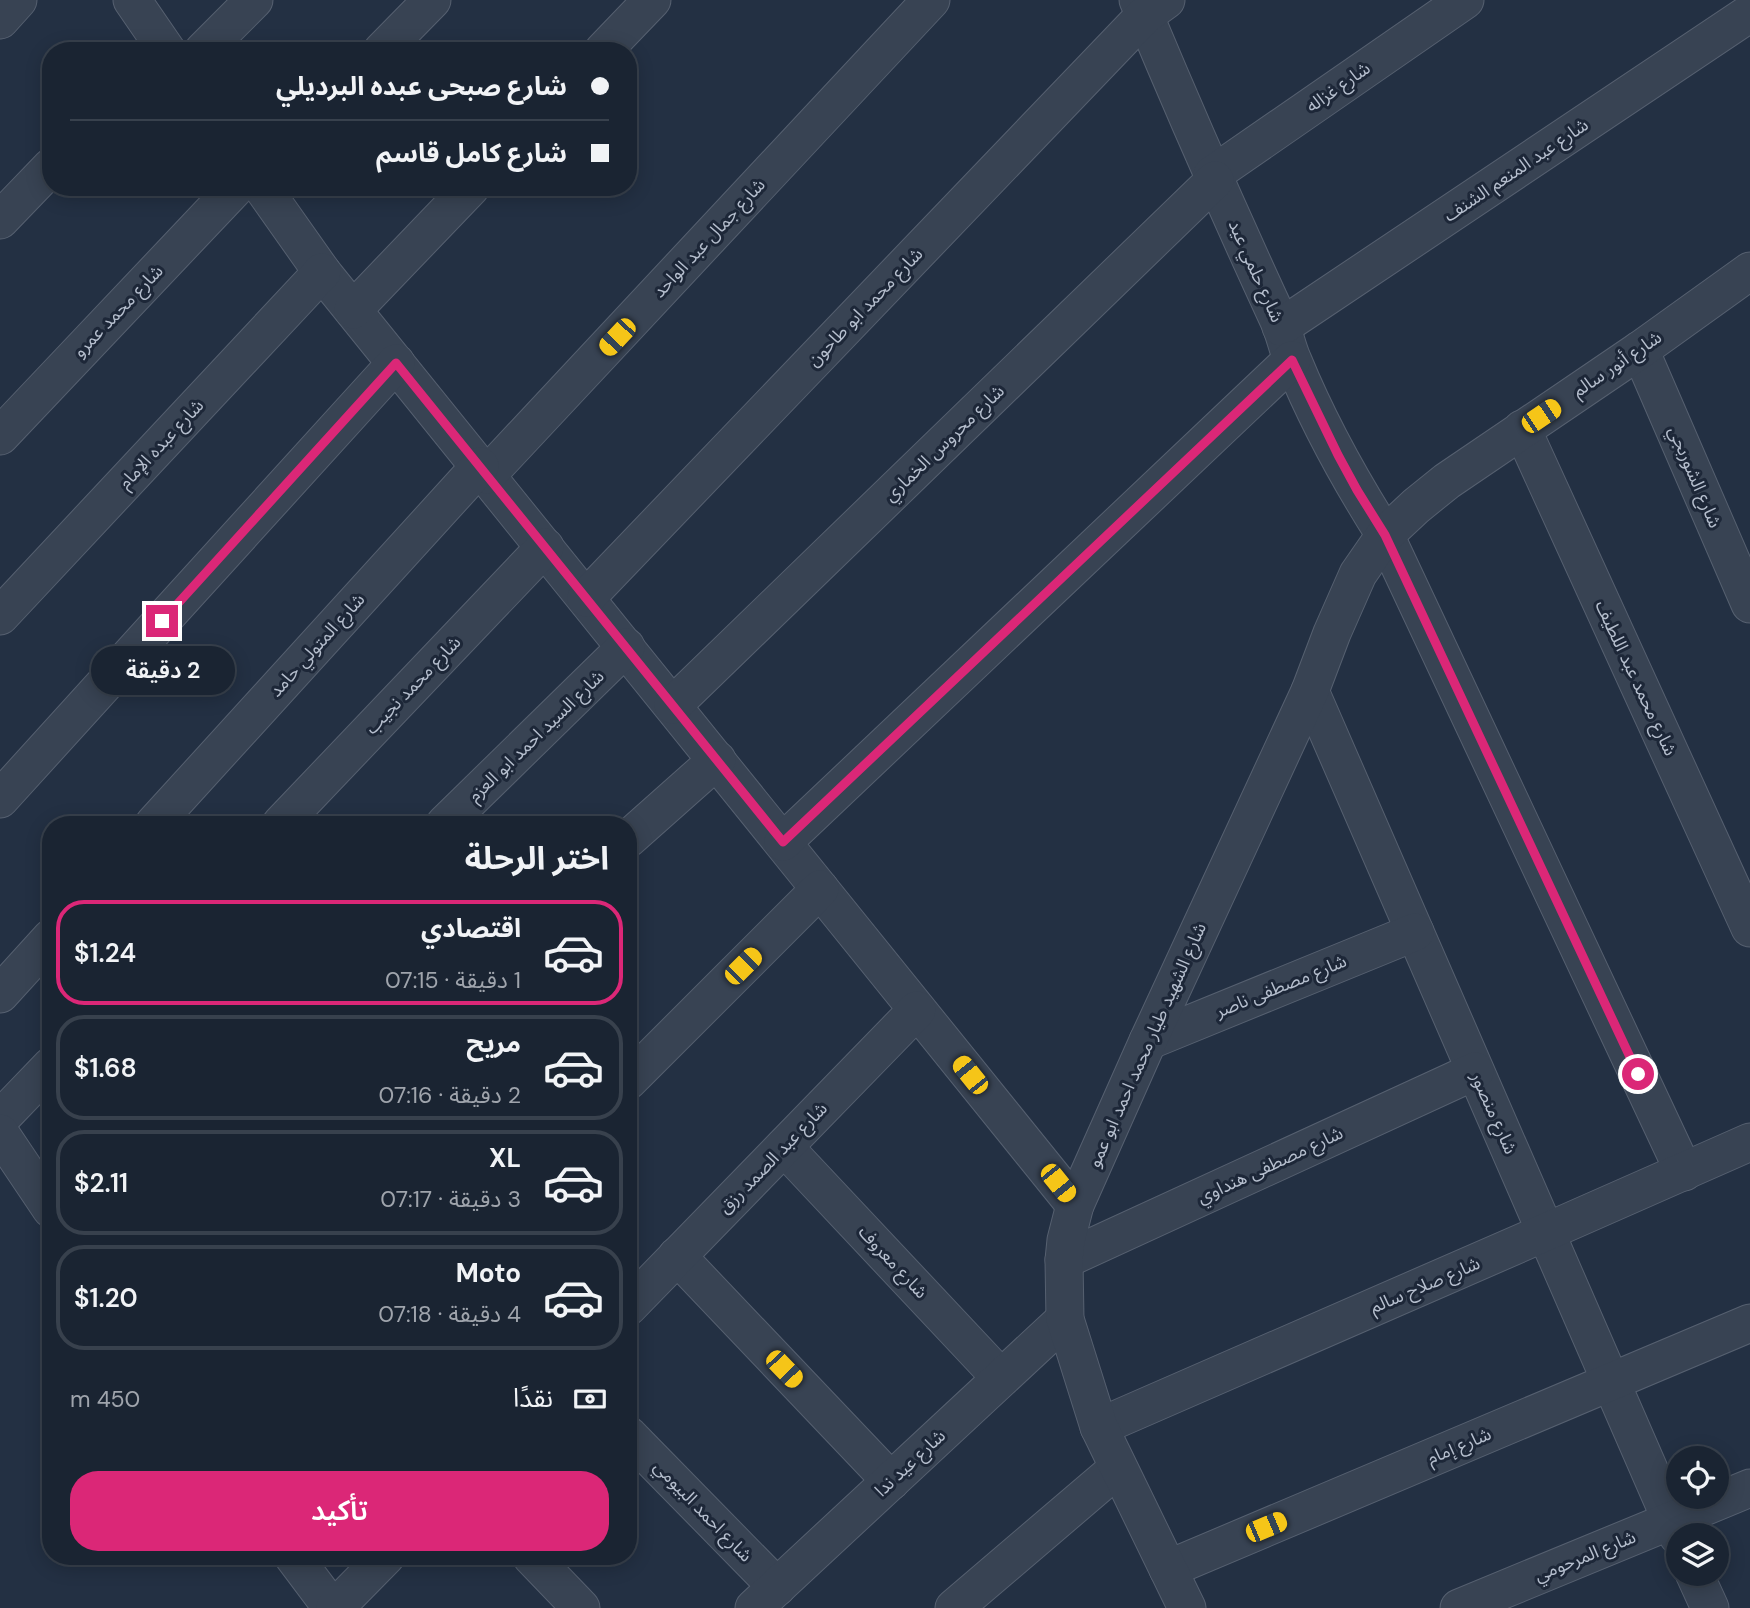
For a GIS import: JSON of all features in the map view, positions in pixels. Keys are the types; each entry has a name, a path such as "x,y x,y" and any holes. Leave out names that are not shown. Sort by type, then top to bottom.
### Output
{"street":[{"path":"0,20 19,0"},
{"path":"132,0 160,42"},
{"path":"213,42 254,0"},
{"path":"391,42 432,0"},
{"path":"612,42 652,0"},
{"name":"شارع جمال عبد الواحد","path":"484,471 931,0"},
{"name":"شارع غزاله","path":"1213,177 1465,0"},
{"name":"شارع حلمي عيد","path":"1149,5 1213,177 1329,437 1385,535 1684,1172"},
{"name":"شارع محمد ابو طاحون","path":"586,598 1149,5"},
{"name":"شارع عبد المنعم الشنف","path":"783,842 1287,344 1750,13"},
{"path":"0,220 42,176"},
{"name":"شارع محروس الخماري","path":"673,705 1213,177"},
{"name":"شارع محمد عمرو","path":"0,436 227,196"},
{"path":"268,196 322,272 1075,1205"},
{"path":"353,310 462,196"},
{"name":"شارع أنور سالم","path":"1385,535 1447,481 1640,350 1750,271"},
{"name":"شارع عبده الإمام","path":"0,616 322,272"},
{"name":"شارع الشوربجي","path":"1640,350 1750,604"},
{"path":"0,799 396,363"},
{"name":"شارع محمد عبد اللطيف","path":"1522,429 1750,928"},
{"name":"شارع المتولي حامد","path":"161,816 484,471"},
{"name":"شارع الشهيد طيار محمد احمد ابو عمو","path":"1187,1608 1099,1427 1065,1319 1066,1240 1075,1205 1310,691 1358,574 1385,535"},
{"name":"شارع محمد نجيب","path":"289,816 545,547"},
{"name":"شارع السيد احمد ابو العزم","path":"453,816 626,648"},
{"name":"شارع منصور","path":"1310,691 1673,1523"},
{"path":"637,831 717,760"},
{"path":"637,1072 820,889"},
{"name":"شارع مصطفى ناصر","path":"1148,1041 1415,932"},
{"path":"0,994 42,948"},
{"name":"شارع عبد الصمد رزق","path":"637,1298 917,1010"},
{"name":"شارع مصطفى هنداوي","path":"1064,1260 1475,1070"},
{"path":"0,1119 42,1075"},
{"path":"0,1133 42,1196"},
{"name":"شارع صلاح سالم","path":"1099,1427 1750,1142"},
{"name":"شارع معروف","path":"784,1147 1002,1378"},
{"path":"677,1256 891,1481"},
{"name":"شارع عيد ندا","path":"766,1597 1065,1319"},
{"name":"شارع إمام","path":"1168,1569 1750,1323"},
{"name":"شارع احمد البيومي","path":"637,1446 766,1597"},
{"path":"954,1608 1118,1468"},
{"name":"شارع المرحومي","path":"1684,1523 1750,1488"},
{"name":"شارع المرحومي","path":"1459,1608 1666,1531"},
{"path":"304,1565 348,1603 379,1565"},
{"path":"540,1565 581,1608"},
{"path":"1701,1586 1710,1608"}],"route":[{"path":"162,621 396,363 783,842 1292,360 1338,455 1385,535 1638,1074"}]}
